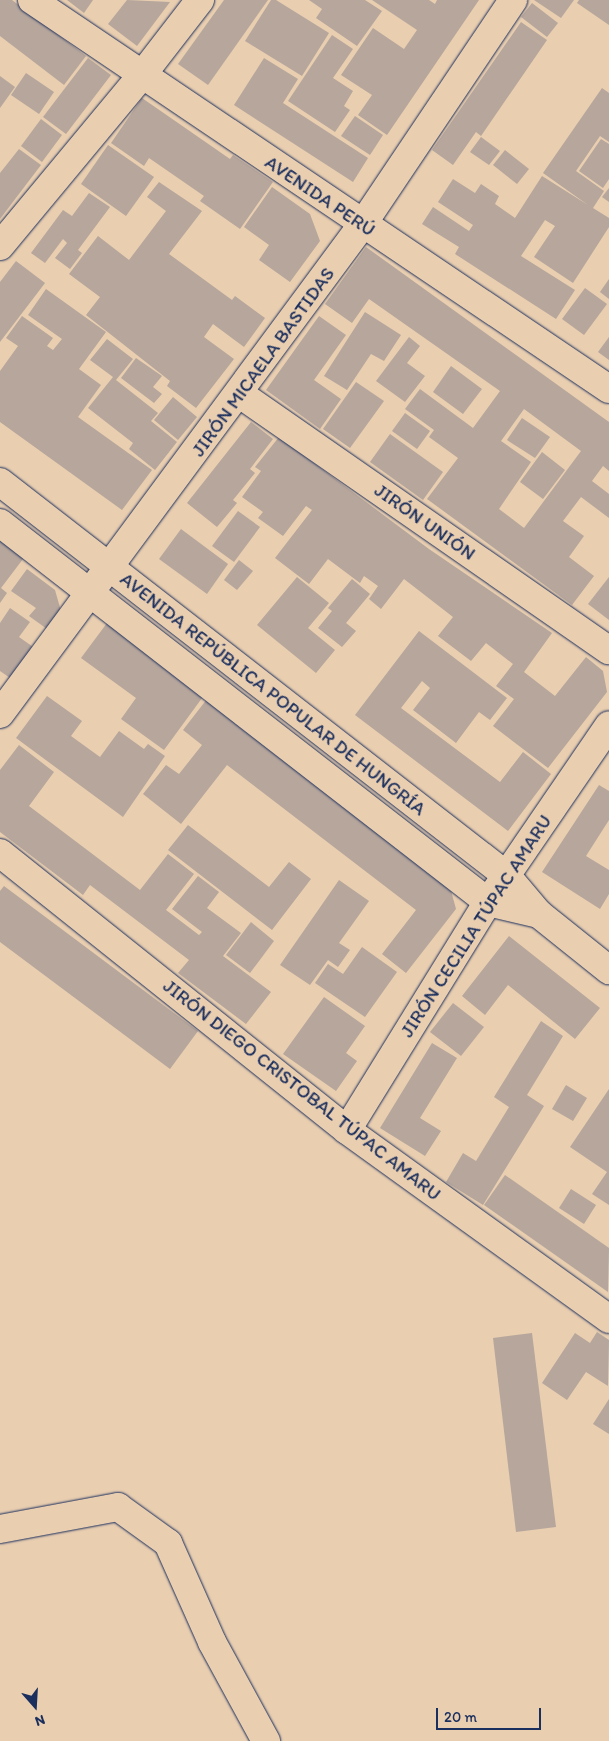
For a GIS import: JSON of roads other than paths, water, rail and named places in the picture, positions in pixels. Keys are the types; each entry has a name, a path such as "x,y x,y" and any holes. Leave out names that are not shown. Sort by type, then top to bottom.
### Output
{"street":[{"name":"AVENIDA PERÚ","path":"32,0 362,225 609,389"},
{"path":"0,246 142,75 200,0"},
{"name":"JIRÓN MICAELA BASTIDAS","path":"0,714 240,394 362,225 513,0"},
{"name":"JIRÓN UNIÓN","path":"240,394 609,650"},
{"name":"AVENIDA REPÚBLICA POPULAR DE HUNGRÍA","path":"0,482 506,875 539,914 609,970"},
{"name":"AVENIDA REPÚBLICA POPULAR DE HUNGRÍA","path":"0,523 488,902 539,914"},
{"name":"JIRÓN CECILIA TÚPAC AMARU","path":"347,1130 488,902 609,725"},
{"name":"JIRÓN DIEGO CRISTOBAL TÚPAC AMARU","path":"0,853 347,1130 609,1319"},
{"path":"0,1529 118,1507 168,1542 212,1642 266,1741"}]}
